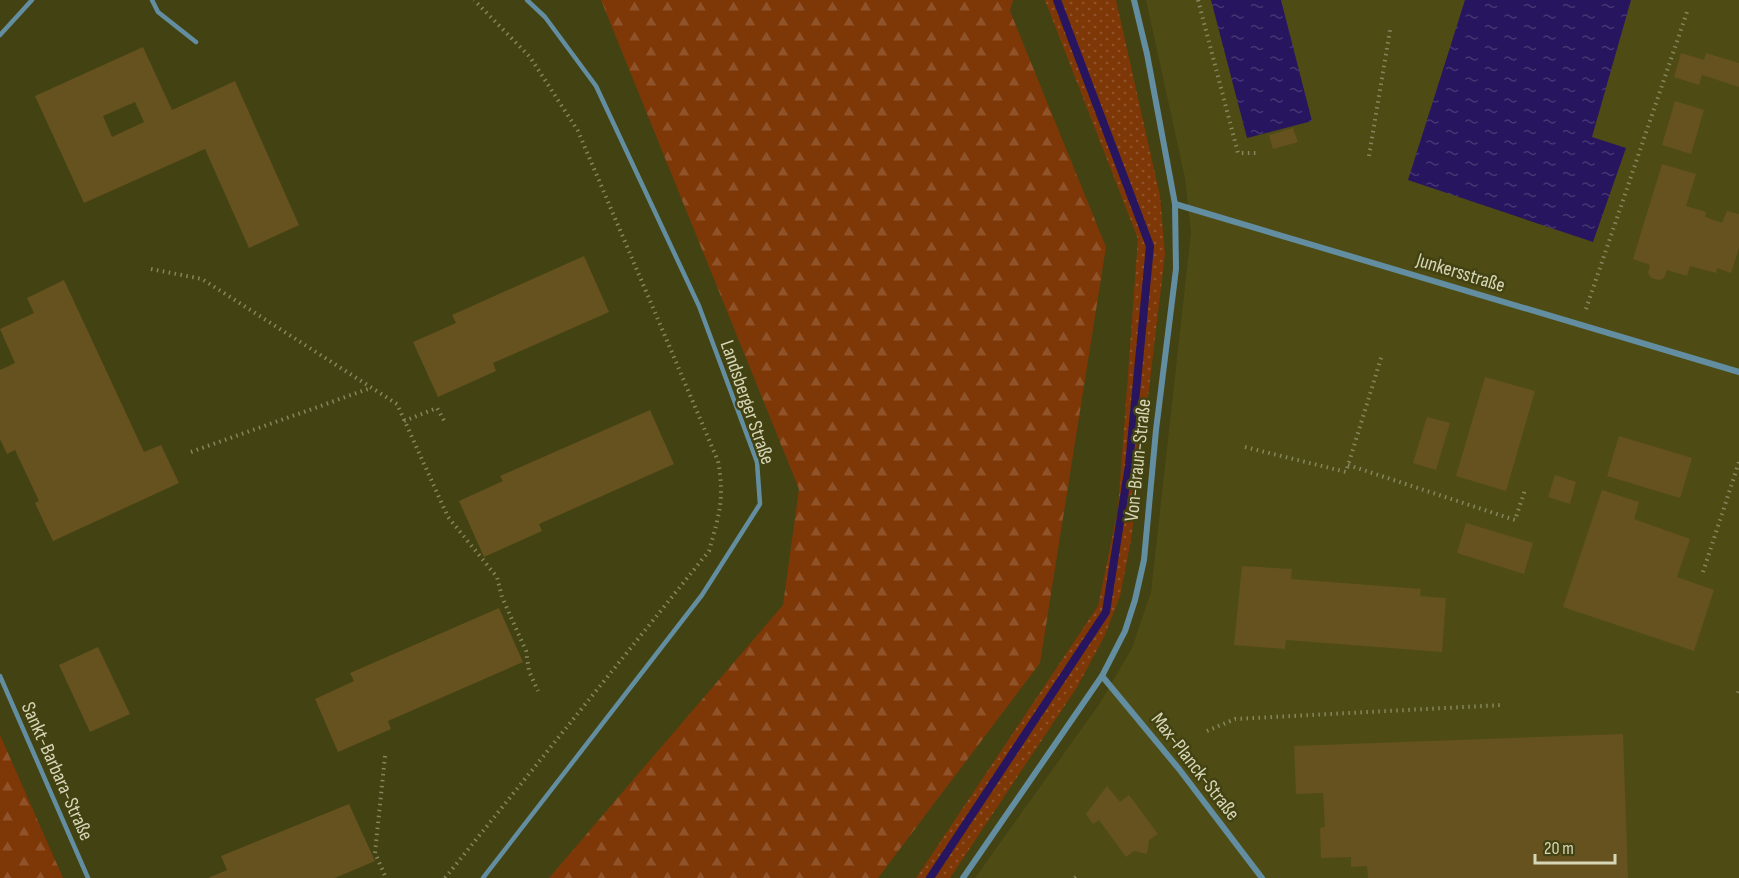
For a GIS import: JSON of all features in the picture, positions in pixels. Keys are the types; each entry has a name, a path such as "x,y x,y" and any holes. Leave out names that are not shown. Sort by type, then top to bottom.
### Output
{"street":[{"name":"Von-Braun-Straße","path":"963,878 1102,676 1125,631 1144,560 1156,430 1176,269 1175,204 1147,54 1134,0"},
{"name":"Junkersstraße","path":"1175,204 1739,372"},
{"name":"Max-Planck-Straße","path":"1102,676 1179,769 1262,878"}],"lane":[{"path":"0,35 32,0"},
{"path":"152,0 158,12 196,42"},
{"name":"Landsberger Straße","path":"483,878 702,595 760,504 758,462 699,306 596,86 545,17 527,0"},
{"name":"Sankt-Barbara-Straße","path":"0,676 88,878"}],"path":[{"path":"445,878 709,551 722,506 718,461 578,131 530,57 474,0"},
{"path":"1198,0 1238,153 1257,153"},
{"path":"1581,326 1687,12"},
{"path":"1369,156 1390,30"},
{"path":"151,269 202,279 397,404 448,517 497,577 502,597 526,651 529,671 538,691"},
{"path":"1245,447 1346,472 1382,355"},
{"path":"191,452 371,388"},
{"path":"404,421 437,408 445,422"},
{"path":"1703,572 1739,462"},
{"path":"1348,465 1515,520 1525,490"},
{"path":"1207,731 1235,719 1502,705"},
{"path":"386,756 375,853 386,878"}],"shaded area":[{"path":"1146,0 1739,0 1739,878 975,878 1100,703 1132,648 1151,592 1191,233 1185,178"}],"green space":[{"path":"601,0 1013,0 1010,11 1106,247 1040,663 878,878 549,878 783,605 799,489"},
{"path":"1045,0 1116,0 1160,196 1165,254 1131,540 1120,596 1104,637 1077,687 950,878 916,878 1098,606 1118,509 1138,239"},
{"path":"0,735 63,878 0,878"}],"water":[{"path":"1211,0 1281,0 1312,121 1247,138"},
{"path":"1465,0 1631,0 1592,137 1626,148 1593,242 1408,180"}],"building":[{"path":"143,47 172,110 235,81 299,225 249,248 205,149 84,203 35,96","holes":["135,102 144,122 112,137 103,116"]},
{"path":"1681,53 1704,60 1706,53 1739,63 1739,87 1702,75 1699,85 1674,77"},
{"path":"1675,101 1704,110 1691,154 1662,145"},
{"path":"1293,128 1298,142 1273,149 1269,135"},
{"path":"1662,164 1696,174 1686,206 1706,212 1705,217 1722,223 1727,211 1739,214 1739,248 1731,273 1717,268 1716,273 1690,266 1687,276 1667,270 1664,278 1659,280 1651,278 1648,273 1650,265 1633,259"},
{"path":"584,256 609,312 493,363 496,371 438,397 413,342 456,323 452,315"},
{"path":"64,280 144,452 161,445 179,483 53,541 35,503 39,501 15,450 7,454 0,439 0,370 15,363 0,329 34,313 27,298"},
{"path":"1485,377 1535,391 1506,491 1456,476"},
{"path":"650,410 674,464 539,524 542,531 484,557 459,501 503,481 500,476"},
{"path":"1427,417 1450,423 1436,470 1413,463"},
{"path":"1619,436 1692,458 1680,498 1607,476"},
{"path":"1555,475 1576,482 1570,504 1548,497"},
{"path":"1602,490 1639,502 1634,519 1690,539 1677,577 1714,590 1694,651 1563,607"},
{"path":"1466,523 1533,543 1524,574 1457,553"},
{"path":"1242,566 1292,569 1291,579 1421,589 1420,596 1446,598 1442,652 1286,640 1285,649 1234,645"},
{"path":"499,608 523,662 388,721 391,729 338,752 315,699 354,681 350,673"},
{"path":"98,647 130,714 90,732 59,665"},
{"path":"1623,734 1628,878 1368,878 1367,866 1351,867 1351,857 1321,858 1320,828 1325,827 1323,793 1296,794 1294,746"},
{"path":"1107,786 1120,802 1129,795 1158,834 1149,840 1147,854 1134,851 1126,857 1099,820 1093,824 1086,814"},
{"path":"349,804 375,861 335,878 208,878 227,870 221,856"}],"waterway":[{"path":"930,878 1106,612 1129,465 1150,246 1057,0"}]}
